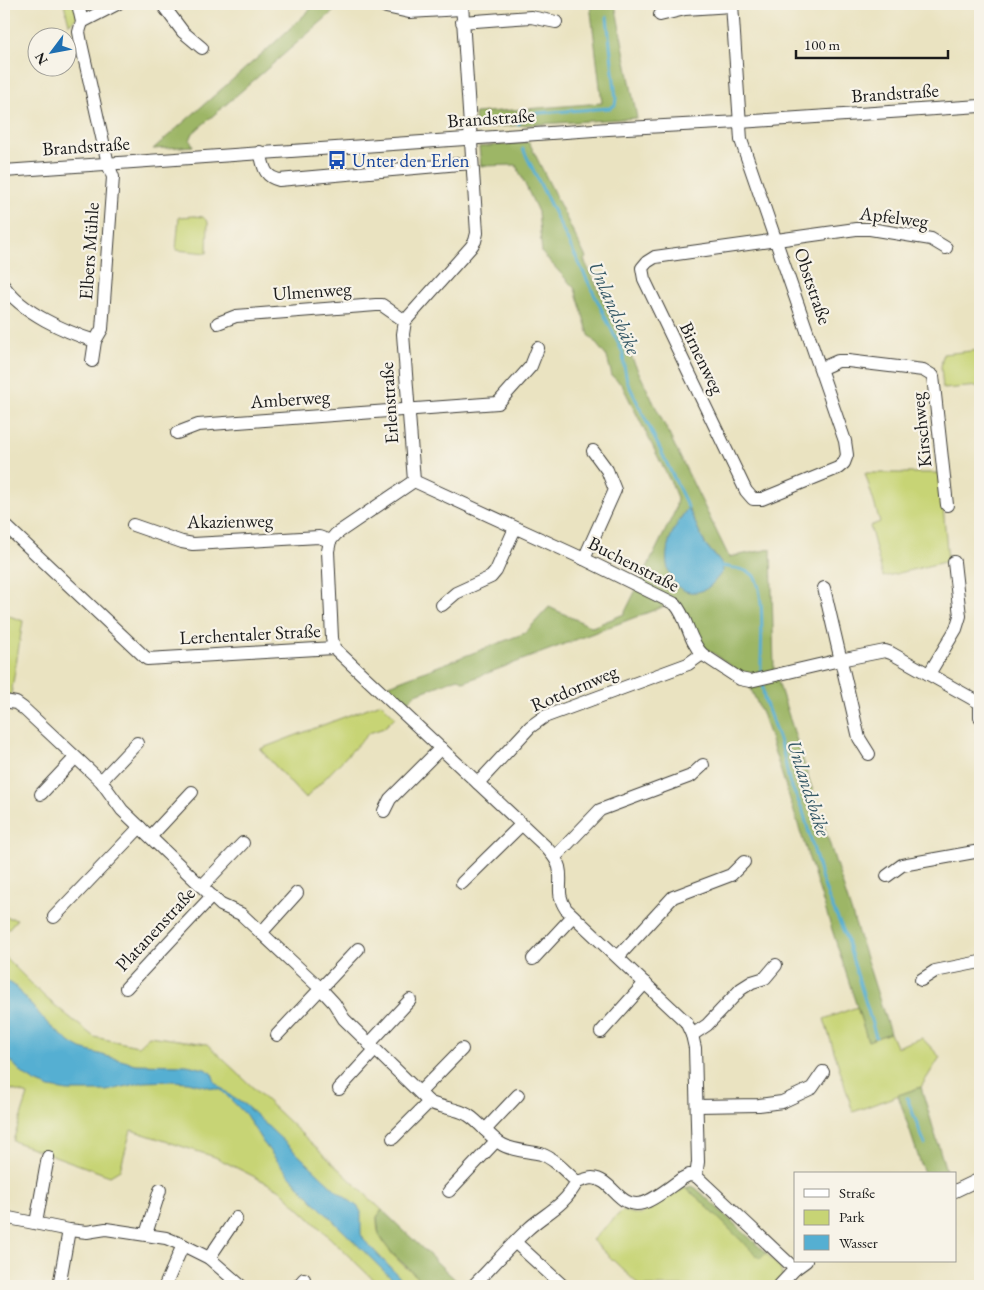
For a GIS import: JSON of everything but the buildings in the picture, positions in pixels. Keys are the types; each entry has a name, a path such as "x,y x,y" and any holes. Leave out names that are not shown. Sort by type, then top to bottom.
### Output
{"street":[{"name":"Elbers Mühle","path":"78,4 82,22 79,32 80,43 108,164 113,177 102,329 95,341 92,361"},
{"path":"82,22 117,4"},
{"path":"162,4 183,32 202,48"},
{"path":"660,15 685,8 732,5"},
{"name":"Obststraße","path":"732,5 741,140 822,368 845,441 847,455 844,463"},
{"path":"386,7 409,12 462,6 469,139 477,233 475,241 405,321"},
{"path":"462,22 531,17 556,22"},
{"name":"Brandstraße","path":"4,171 608,128 739,122 980,106"},
{"path":"260,152 265,171 270,178 279,180 471,163"},
{"name":"Apfelweg","path":"777,240 856,229 870,229 931,239 946,248"},
{"name":"Birnenweg","path":"777,240 655,257 646,262 642,268 644,279 746,491 753,499 762,499 838,468 844,463"},
{"path":"4,286 11,298 23,306 66,331 95,341"},
{"name":"Ulmenweg","path":"218,323 236,316 376,305 382,305 405,321"},
{"name":"Erlenstraße","path":"405,321 403,334 414,481"},
{"name":"Amberweg","path":"177,433 205,424 498,403 531,366 538,348"},
{"name":"Kirschweg","path":"822,368 838,361 923,370 932,376 934,380 947,505"},
{"path":"584,559 615,490 607,470 593,451"},
{"path":"334,648 328,551 330,541 336,534 414,481"},
{"name":"Buchenstraße","path":"414,481 584,559 675,604 681,610 693,643 702,654 740,679 750,681 840,660 885,652 980,703"},
{"name":"Lerchentaler Straße","path":"4,524 147,659 334,648 555,857"},
{"name":"Akazienweg","path":"133,525 193,544 319,537 330,541"},
{"path":"442,605 456,593 491,577 496,571 515,528"},
{"path":"929,674 956,629 960,616 954,562"},
{"path":"824,588 859,738 869,754"},
{"name":"Rotdornweg","path":"478,783 530,727 544,717 688,664 702,654"},
{"name":"Platanenstraße","path":"4,701 16,703 23,708 101,781 122,810 221,905 241,914 321,988 334,1003 344,1019 429,1102"},
{"path":"980,703 980,717"},
{"path":"101,781 137,743"},
{"path":"384,812 390,799 441,748"},
{"path":"41,794 75,758"},
{"path":"696,1176 698,1162 697,1106 695,1048 692,1035 686,1022 561,902 559,867 555,857 600,810 690,776 703,765"},
{"path":"151,836 192,792"},
{"path":"462,883 522,825"},
{"path":"54,917 140,826"},
{"name":"Platanenstraße","path":"202,886 243,843"},
{"path":"887,876 902,865 980,852"},
{"path":"618,957 673,897 731,875 744,862"},
{"path":"261,933 298,893"},
{"name":"Platanenstraße","path":"126,988 212,896"},
{"path":"533,959 574,916"},
{"path":"277,1035 358,949"},
{"path":"921,980 935,971 980,962"},
{"path":"692,1035 707,1025 741,989 752,982 765,978 776,965"},
{"path":"601,1032 645,983"},
{"path":"338,1089 410,1000"},
{"path":"420,1092 462,1049"},
{"path":"697,1106 771,1105 812,1088 824,1072"},
{"path":"485,1130 518,1095"},
{"path":"393,1138 429,1102 462,1111 505,1147 542,1154 551,1158 577,1182"},
{"path":"449,1191 496,1141"},
{"path":"36,1222 48,1158"},
{"path":"473,1286 528,1229 557,1208 571,1194 577,1182 590,1178 603,1182 624,1202 636,1204 644,1203 683,1178 696,1176 795,1269"},
{"path":"956,1191 980,1179"},
{"path":"146,1234 160,1190"},
{"path":"4,1217 69,1230 86,1232 106,1229 166,1238 209,1258 241,1286"},
{"path":"209,1258 236,1218"},
{"path":"60,1286 69,1230"},
{"path":"516,1243 563,1286"},
{"path":"165,1286 183,1245"},
{"path":"779,1286 805,1262"}],"green space":[{"path":"64,4 82,4 84,12 69,24"},
{"path":"316,4 342,4 193,133 190,140 193,146 153,149 271,46"},
{"path":"590,4 615,4 637,118 476,128 475,113 602,103"},
{"path":"529,142 586,258 584,260 729,557 771,549 774,669 890,1033 868,1041 763,716 745,676 703,646 673,611 665,606 464,682 458,678 416,694 408,701 389,685 525,633 549,607 592,627 624,614 675,511 677,498 671,483 622,385 612,376 607,357 589,335 575,289 542,253 538,212 516,165 481,166 479,147","holes":["688,508 705,544 721,563 723,571 669,543"]},
{"path":"179,217 203,217 208,222 207,253 176,250"},
{"path":"980,350 980,386 943,389 941,367 943,354"},
{"path":"865,473 940,473 948,561 883,577 870,526 880,522"},
{"path":"4,614 23,621 11,695 4,694"},
{"path":"381,703 395,717 384,728 369,733 305,799 260,749"},
{"path":"4,917 17,919 4,934"},
{"path":"4,956 46,998 94,1037 138,1046 149,1036 207,1044 382,1210 377,1217 377,1224 379,1234 384,1243 396,1258 412,1272 435,1286 380,1286 279,1189 215,1157 131,1130 120,1170 110,1176 13,1141 28,1095 4,1087"},
{"path":"857,1007 868,1041 890,1033 896,1047 922,1038 940,1057 921,1087 853,1112 824,1019"},
{"path":"921,1087 946,1172 923,1172 898,1095"},
{"path":"692,1186 766,1253 760,1259 697,1197 685,1188"},
{"path":"685,1188 697,1197 761,1258 766,1253 780,1268 783,1278 775,1286 640,1286 592,1240 622,1211 640,1215"},
{"path":"382,1210 462,1286 435,1286 423,1282 392,1253 379,1235 377,1217"}],"water":[{"path":"688,507 705,544 721,563 723,571 707,589 695,592 680,588 675,583 668,569 667,560 668,546 672,534"},
{"path":"9,982 15,986 49,1025 81,1049 135,1064 187,1065 205,1069 212,1073 215,1082 232,1097 245,1105 337,1191 358,1207 361,1212 361,1234 364,1240 408,1286 399,1286 310,1198 282,1167 262,1141 246,1115 221,1090 188,1082 171,1081 144,1082 107,1091 68,1091 50,1088 24,1075 4,1054 4,983"}],"waterway":[{"name":"Unlandsbäke","path":"518,125 524,114 610,108 615,105 616,99 607,17"},
{"name":"Unlandsbäke","path":"523,149 623,353 627,381 688,507"},
{"name":"Unlandsbäke","path":"722,566 749,572 757,581 760,592 762,621 761,674"},
{"name":"Unlandsbäke","path":"762,681 764,698 783,751 789,781 803,811 828,897 845,934 876,1037"},
{"name":"Unlandsbäke","path":"907,1098 925,1144"}],"place":[{"name":"Unter den Erlen","path":"337,160"}]}
